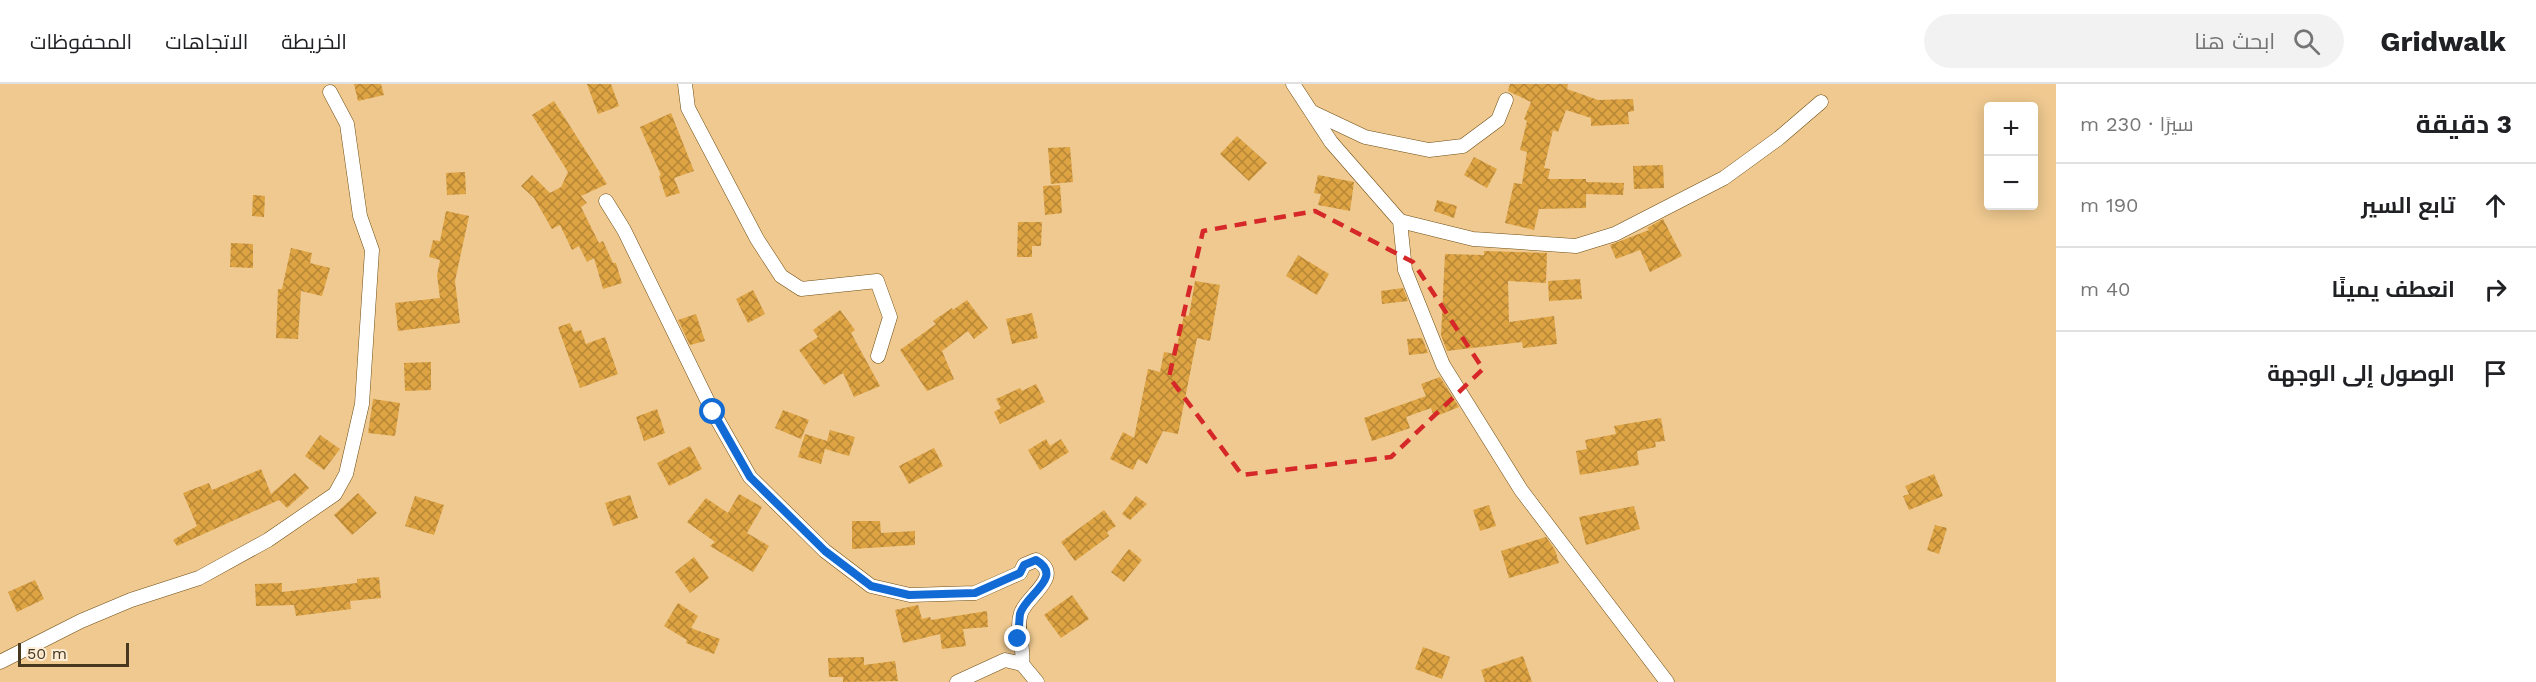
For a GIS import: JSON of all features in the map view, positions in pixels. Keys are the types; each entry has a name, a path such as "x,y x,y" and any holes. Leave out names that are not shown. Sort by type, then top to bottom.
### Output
{"street":[{"path":"685,84 688,108 757,238 781,276 801,289 877,281 890,317 878,356"},
{"path":"1293,84 1337,150 1400,221 1473,240 1576,246 1615,234 1724,178 1779,138 1821,102"},
{"path":"0,662 81,621 131,600 199,578 268,540 335,494 346,474 362,404 372,250 360,216 347,124 330,92"},
{"path":"1311,111 1365,137 1429,150 1463,146 1498,120 1506,100"},
{"path":"606,201 624,230 713,412 750,477 825,551 871,586 909,595 975,593 1020,573 1024,565 1036,560 1044,564 1047,579 1020,613 1018,639 1024,653 1022,664"},
{"path":"1400,221 1405,270 1443,365 1521,490 1667,682"},
{"path":"957,682 1005,660 1022,664 1037,682"}],"highlighted area":[{"path":"1315,211 1413,262 1483,369 1391,457 1242,475 1169,377 1203,231"}],"building":[{"path":"354,84 381,84 384,95 358,101"},
{"path":"587,84 611,84 619,106 598,114"},
{"path":"1510,84 1568,84 1567,89 1598,100 1633,99 1634,111 1628,112 1629,124 1591,126 1591,118 1566,110 1558,132 1553,130 1544,168 1550,169 1548,179 1586,179 1586,182 1624,183 1623,195 1586,194 1586,208 1539,209 1534,230 1505,223 1514,183 1522,184 1527,152 1520,150 1527,121 1524,119 1531,102 1508,91"},
{"path":"554,101 607,184 581,196 587,203 581,207 599,243 603,241 613,263 616,263 622,283 603,289 594,258 587,262 579,246 572,250 560,225 552,229 534,198 521,186 532,175 550,193 561,187 568,172 532,115"},
{"path":"671,113 694,171 674,178 680,193 666,197 659,176 661,175 640,127"},
{"path":"1237,136 1267,163 1249,181 1220,154"},
{"path":"1070,147 1073,182 1051,184 1048,148"},
{"path":"1474,157 1497,169 1487,188 1464,175"},
{"path":"1663,165 1664,188 1634,189 1633,166"},
{"path":"465,172 466,194 447,195 446,173"},
{"path":"1318,175 1354,182 1350,211 1318,205 1321,194 1314,193"},
{"path":"1060,185 1062,213 1045,215 1043,186"},
{"path":"253,195 265,196 264,217 252,216"},
{"path":"1437,200 1457,206 1454,218 1434,211"},
{"path":"446,211 469,216 455,281 460,323 398,331 395,303 440,298 437,275 440,260 429,257 433,240 440,241"},
{"path":"1663,219 1682,256 1650,272 1640,250 1616,259 1610,245 1649,230 1647,228"},
{"path":"1018,222 1042,222 1041,246 1032,246 1032,257 1017,257"},
{"path":"231,243 253,244 253,268 230,267"},
{"path":"291,248 312,253 310,263 330,268 322,296 301,291 298,339 276,338 278,289 282,289"},
{"path":"1484,251 1547,253 1546,283 1508,281 1509,322 1554,316 1557,344 1523,348 1522,342 1447,351 1441,335 1445,254 1484,255"},
{"path":"1298,255 1329,274 1317,295 1286,276"},
{"path":"1580,279 1582,299 1549,301 1548,281"},
{"path":"1195,281 1220,285 1210,341 1197,338 1178,434 1163,431 1147,464 1138,459 1133,470 1110,459 1123,432 1134,438 1148,369 1160,372 1164,352 1175,354 1184,315 1189,316"},
{"path":"1403,288 1408,301 1382,304 1381,291"},
{"path":"753,290 765,314 748,323 736,299"},
{"path":"967,300 988,328 974,339 968,331 942,351 954,379 927,391 900,350 936,324 933,321"},
{"path":"840,310 855,330 851,333 880,386 854,397 843,373 824,385 799,350 818,337 813,330"},
{"path":"1032,313 1038,338 1012,344 1006,319"},
{"path":"696,314 705,341 690,345 678,320"},
{"path":"570,323 574,332 581,330 586,344 605,337 618,374 580,388 558,327"},
{"path":"1422,338 1428,353 1409,355 1407,339"},
{"path":"431,362 431,390 405,391 404,363"},
{"path":"1440,377 1459,407 1434,417 1431,408 1406,417 1410,428 1372,441 1364,418 1426,396 1421,384"},
{"path":"1036,384 1045,402 1000,424 994,412 1001,408 996,399 1020,388 1022,391"},
{"path":"373,399 400,403 395,436 368,433"},
{"path":"657,409 665,433 644,441 636,417"},
{"path":"783,410 809,420 801,439 775,428"},
{"path":"1661,418 1665,441 1655,442 1656,447 1637,451 1639,465 1580,475 1576,451 1587,449 1585,440 1616,434 1614,426"},
{"path":"830,430 855,437 849,456 825,449 821,464 798,457 805,434 827,441"},
{"path":"320,435 340,449 324,470 305,456"},
{"path":"1046,439 1050,446 1061,439 1069,452 1040,470 1028,450"},
{"path":"690,446 702,469 669,486 657,463"},
{"path":"934,448 943,466 909,484 899,466"},
{"path":"261,469 271,494 295,473 309,488 287,508 279,500 177,546 173,540 197,526 183,493 209,483 212,490"},
{"path":"1934,474 1943,496 1909,510 1903,496 1909,494 1905,486"},
{"path":"358,493 377,513 352,535 334,515"},
{"path":"739,494 762,507 747,533 769,546 753,572 710,546 715,542 687,522 706,498 728,513"},
{"path":"630,495 638,518 613,526 605,503"},
{"path":"415,496 444,505 434,535 405,526"},
{"path":"1136,496 1147,504 1130,520 1122,514"},
{"path":"1489,505 1496,526 1480,531 1473,510"},
{"path":"1634,506 1640,529 1586,545 1579,517"},
{"path":"1104,510 1116,526 1107,532 1109,536 1075,561 1061,542"},
{"path":"852,521 880,521 881,533 915,531 915,545 852,549"},
{"path":"1935,525 1947,528 1939,554 1927,550"},
{"path":"1546,537 1555,550 1559,563 1509,578 1501,551"},
{"path":"1129,549 1142,560 1124,582 1111,572"},
{"path":"694,557 709,578 690,593 675,572"},
{"path":"379,577 381,598 350,601 351,609 296,616 294,605 256,606 255,584 282,583 282,592 357,583 357,579"},
{"path":"35,580 44,599 17,612 8,592"},
{"path":"1072,595 1089,619 1061,638 1044,615"},
{"path":"678,603 698,616 691,628 720,639 714,654 686,643 687,640 664,626"},
{"path":"918,605 922,619 930,617 931,620 987,611 988,627 963,629 966,646 942,649 940,634 903,643 895,610"},
{"path":"1423,647 1450,657 1442,679 1415,669"},
{"path":"1523,656 1532,682 1485,682 1481,670"},
{"path":"864,657 864,665 895,661 898,681 843,682 843,677 829,677 828,658"}],"route":[{"path":"713,412 750,477 825,551 871,586 909,595 975,593 1020,573 1024,565 1036,560 1044,564 1047,579 1020,613 1018,639"}]}
